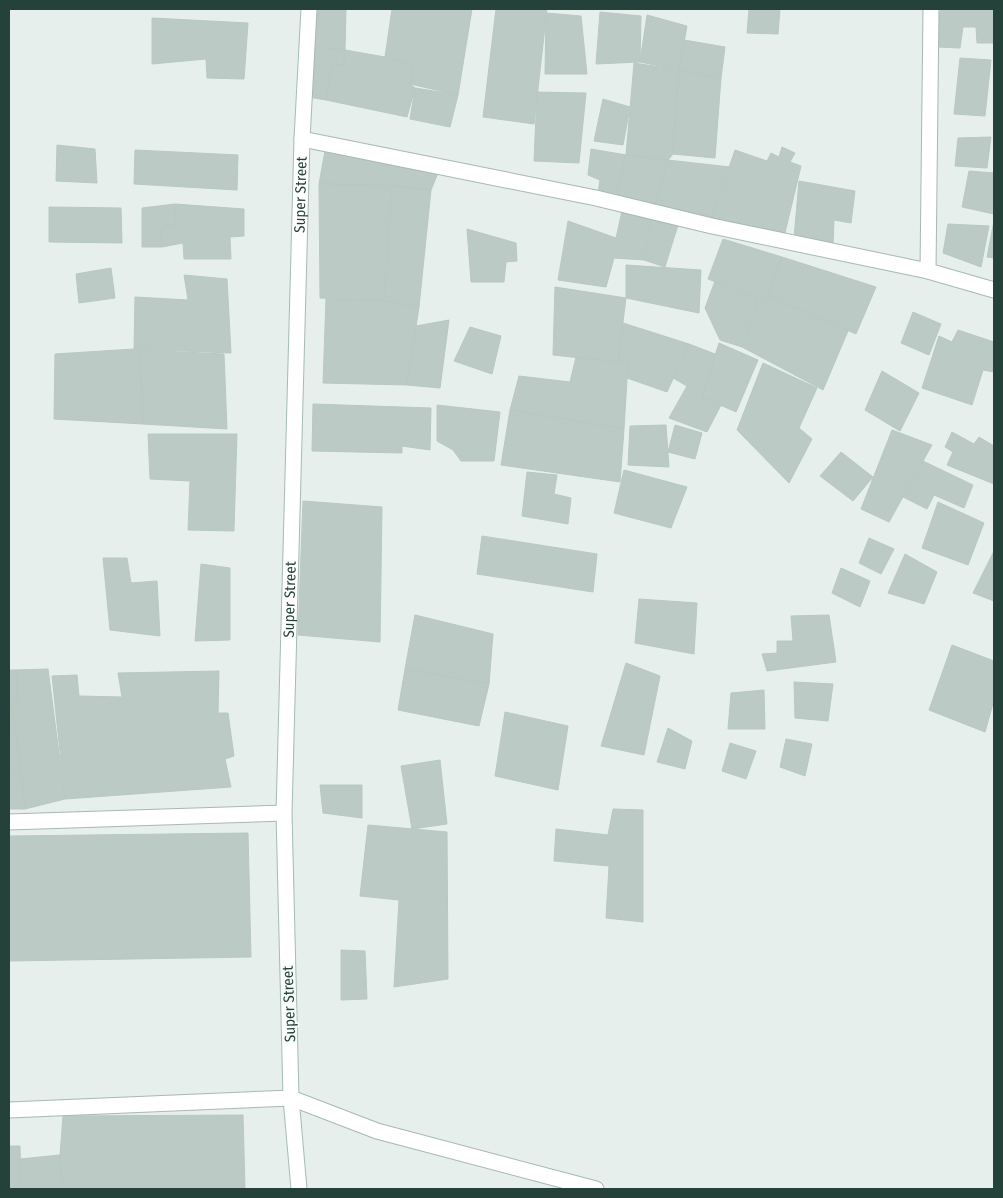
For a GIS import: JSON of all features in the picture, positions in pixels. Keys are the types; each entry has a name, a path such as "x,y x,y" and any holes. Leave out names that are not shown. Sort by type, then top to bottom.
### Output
{"street":[{"name":"Super Street","path":"299,1189 291,1098 284,813 302,139 309,9"},
{"path":"928,270 931,9"},
{"path":"302,139 596,198 712,226 928,270 994,290"},
{"path":"9,822 284,813"},
{"path":"9,1110 291,1098 377,1131 596,1189"}],"building":[{"path":"314,9 346,9 345,50 310,47"},
{"path":"392,9 472,9 458,95 410,84 413,65 385,57"},
{"path":"496,9 547,9 534,124 483,117"},
{"path":"749,9 780,9 778,34 747,33"},
{"path":"940,9 994,9 994,43 977,43 976,27 963,27 960,48 938,47"},
{"path":"600,12 641,16 640,62 596,64"},
{"path":"546,13 581,16 587,74 545,74"},
{"path":"647,15 687,26 679,70 640,62"},
{"path":"152,18 248,23 244,79 207,78 206,59 152,64"},
{"path":"684,40 725,47 721,78 679,70"},
{"path":"310,47 345,50 344,65 333,64 326,100 308,97"},
{"path":"345,50 385,57 413,65 410,84 415,88 407,117 326,100 333,64 344,65"},
{"path":"960,58 991,60 985,116 954,114"},
{"path":"634,63 679,70 673,154 668,160 626,155"},
{"path":"679,70 721,78 715,158 673,154"},
{"path":"415,88 458,95 450,127 410,119"},
{"path":"537,92 586,93 579,163 534,161"},
{"path":"603,99 630,107 623,145 594,141"},
{"path":"991,137 987,168 955,166 958,138"},
{"path":"57,145 95,149 97,183 56,181"},
{"path":"782,147 795,153 790,162 801,166 784,237 711,220 735,150 767,161 771,153 779,157"},
{"path":"591,149 626,155 616,197 598,193 600,180 588,175"},
{"path":"135,150 238,155 237,190 134,184"},
{"path":"325,151 438,173 431,190 392,186 319,184"},
{"path":"626,155 668,160 655,205 617,194"},
{"path":"668,160 730,167 711,220 655,205"},
{"path":"969,171 994,173 994,214 962,207"},
{"path":"799,181 855,191 851,223 834,220 833,244 794,238"},
{"path":"319,184 392,186 384,301 320,298"},
{"path":"392,186 431,190 419,307 384,301"},
{"path":"175,204 176,224 161,228 162,247 142,247 142,208"},
{"path":"175,204 244,209 244,236 230,237 231,259 184,259 183,243 162,247 161,228 176,224"},
{"path":"49,207 121,208 122,243 49,242"},
{"path":"622,211 651,218 644,260 614,258 606,287 558,280 568,221 616,238"},
{"path":"651,218 678,225 665,267 644,260"},
{"path":"994,221 994,258 987,257"},
{"path":"948,224 989,226 981,267 943,253"},
{"path":"467,229 516,243 517,261 506,262 504,282 471,282"},
{"path":"723,239 782,257 766,301 708,279"},
{"path":"782,257 876,287 856,334 768,296"},
{"path":"626,265 701,270 699,313 626,298"},
{"path":"111,268 115,298 79,303 76,274"},
{"path":"184,275 227,279 231,353 134,349 135,297 188,300"},
{"path":"715,281 758,298 742,347 720,340 705,308"},
{"path":"555,287 626,298 618,362 553,355"},
{"path":"768,296 848,331 823,390 742,347 758,298 766,301"},
{"path":"326,299 384,301 419,307 407,385 323,383"},
{"path":"913,312 941,324 929,355 901,343"},
{"path":"449,320 440,388 407,385 416,326"},
{"path":"623,323 689,344 667,392 627,378 628,363 618,362"},
{"path":"470,327 501,336 492,374 454,361"},
{"path":"958,330 994,342 994,372 983,370 972,405 922,388 939,336 952,342"},
{"path":"719,343 758,360 736,412 702,397"},
{"path":"689,344 715,354 702,397 721,405 707,432 669,418 687,386 673,378"},
{"path":"140,350 143,424 54,419 55,354"},
{"path":"140,350 224,354 227,429 143,424"},
{"path":"576,357 628,363 624,429 510,410 519,376 570,382"},
{"path":"763,363 817,388 799,428 812,439 789,483 737,430"},
{"path":"882,371 919,393 900,431 865,410"},
{"path":"313,404 431,408 430,450 402,446 402,453 312,451"},
{"path":"437,405 500,412 494,461 461,461 453,450 437,441"},
{"path":"510,410 624,429 620,482 501,465"},
{"path":"666,425 669,467 628,465 630,426"},
{"path":"675,425 702,433 695,459 668,452"},
{"path":"892,430 932,445 889,522 861,509"},
{"path":"952,432 974,444 979,437 994,446 994,484 947,465 953,452 945,447"},
{"path":"148,434 237,434 234,531 188,530 190,481 150,479"},
{"path":"841,452 873,477 853,501 820,476"},
{"path":"923,461 973,485 964,508 934,495 927,509 903,497"},
{"path":"624,470 687,487 671,528 614,513"},
{"path":"527,472 557,475 554,494 571,498 568,524 522,516"},
{"path":"303,501 382,507 380,642 298,635"},
{"path":"938,502 984,523 968,565 922,548"},
{"path":"482,536 597,554 593,592 477,574"},
{"path":"869,538 894,549 881,574 859,563"},
{"path":"994,551 994,601 973,593"},
{"path":"905,554 937,572 924,604 888,593"},
{"path":"103,558 127,558 131,583 157,581 160,636 110,630"},
{"path":"201,564 230,568 230,640 195,641"},
{"path":"841,568 870,581 860,607 832,593"},
{"path":"639,599 697,603 694,654 635,643"},
{"path":"415,615 493,634 489,684 405,669"},
{"path":"829,615 836,662 767,671 762,654 777,653 777,641 793,641 791,616"},
{"path":"952,645 994,661 994,700 985,732 929,710"},
{"path":"626,663 660,676 644,755 601,746"},
{"path":"48,669 65,799 25,809 12,704 18,703 16,670"},
{"path":"405,669 489,684 479,726 398,710"},
{"path":"9,670 16,670 18,703 9,704"},
{"path":"219,671 218,713 228,713 234,756 225,759 231,787 65,799 52,676 77,675 79,696 122,697 118,673"},
{"path":"794,682 833,684 828,721 795,718"},
{"path":"764,690 765,729 728,729 731,693"},
{"path":"9,704 12,704 21,769 9,769"},
{"path":"505,712 568,726 558,790 495,776"},
{"path":"668,728 692,741 685,769 657,762"},
{"path":"786,739 812,744 805,776 780,767"},
{"path":"730,743 756,751 746,779 722,771"},
{"path":"440,760 447,824 412,829 401,766"},
{"path":"9,769 21,769 25,809 9,809"},
{"path":"320,785 362,785 362,818 323,813"},
{"path":"613,809 643,810 643,922 606,918 609,866 554,861 556,829 608,835"},
{"path":"368,825 447,832 448,979 394,987 399,900 360,896"},
{"path":"248,833 251,957 9,961 9,836"},
{"path":"341,950 365,951 367,999 341,1000"},
{"path":"243,1115 245,1189 62,1189 60,1155 63,1116"},
{"path":"9,1146 20,1146 21,1189 9,1189"},
{"path":"60,1155 62,1189 21,1189 20,1159"}]}
